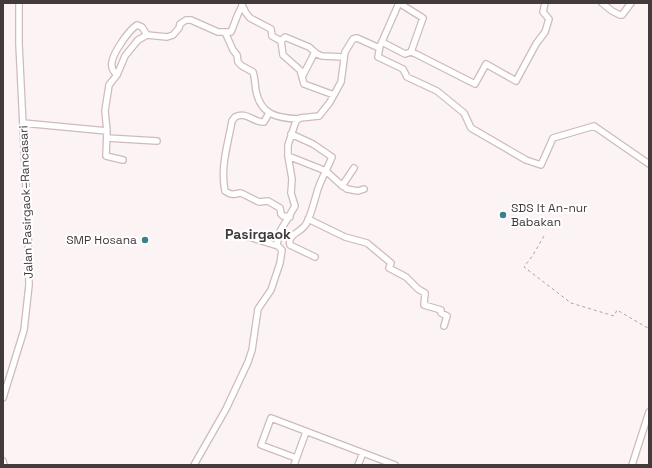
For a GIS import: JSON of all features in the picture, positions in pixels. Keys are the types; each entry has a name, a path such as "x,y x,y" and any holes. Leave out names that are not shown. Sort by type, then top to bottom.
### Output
{"street":[{"name":"Jalan Pasirgaok–Rancasari","path":"3,398 24,330 29,285 28,229 19,44 20,3"},
{"path":"411,52 423,18 399,3 381,44 378,57 403,69 407,77 437,91 464,112 471,128 526,160 541,165 553,138 594,126 649,164"},
{"path":"381,44 405,54 411,52 475,84 486,64 516,81 536,44 545,32 549,19 543,12 545,3"},
{"path":"602,3 612,11 622,15 631,3"},
{"path":"123,160 106,156 107,131 105,111 110,82 117,75 125,56 138,40 147,35 167,37 176,32 180,24 186,20 191,20 218,32 231,32 242,4"},
{"path":"242,4 248,16 270,29 272,36 281,41"},
{"path":"117,75 112,69 112,63 116,51 133,27 137,25 142,27 147,35"},
{"path":"225,32 233,50 237,55 238,62 253,72 258,98 269,113 279,118 298,119 319,116 324,112 341,82 346,48 352,40 355,38 377,47 381,44"},
{"path":"281,41 285,37 309,47 322,56 344,57"},
{"path":"281,41 283,55 300,70 303,82 306,86 334,96"},
{"path":"302,77 315,52"},
{"path":"269,113 264,122 260,122 244,115 235,117 232,121 224,156 223,183 225,191 229,194 234,195 241,193 260,202 268,201 280,208 280,214 283,216 290,216"},
{"path":"278,246 277,243 279,233 294,209 295,204 291,193 292,179 288,156 288,145 298,119"},
{"path":"23,124 107,131"},
{"path":"291,134 313,144 332,157 320,183 306,224 302,230 292,236 289,242 290,245 315,257"},
{"path":"107,138 156,142"},
{"path":"288,156 326,171 342,186 351,190 358,191 364,189"},
{"path":"342,186 354,168"},
{"path":"308,219 345,237 367,243 372,246 391,263 388,268 406,277 418,289 425,293 424,305 440,310 441,313 446,316 444,326"},
{"path":"194,465 226,409 250,355 258,309 270,292 280,263 282,250 278,246 246,236"},
{"path":"632,465 649,412"},
{"path":"296,458 261,445 271,418 395,465"},
{"path":"294,465 306,432"},
{"path":"358,465 362,453"},
{"path":"3,461 4,465"}],"path":[{"path":"544,236 524,267 571,303 614,316 617,310 649,328"}],"place":[{"name":"SDS It An-nur Babakan","path":"503,215"},
{"name":"SMP Hosana","path":"145,240"}],"district":[{"name":"Pasirgaok","path":"258,234"}]}
